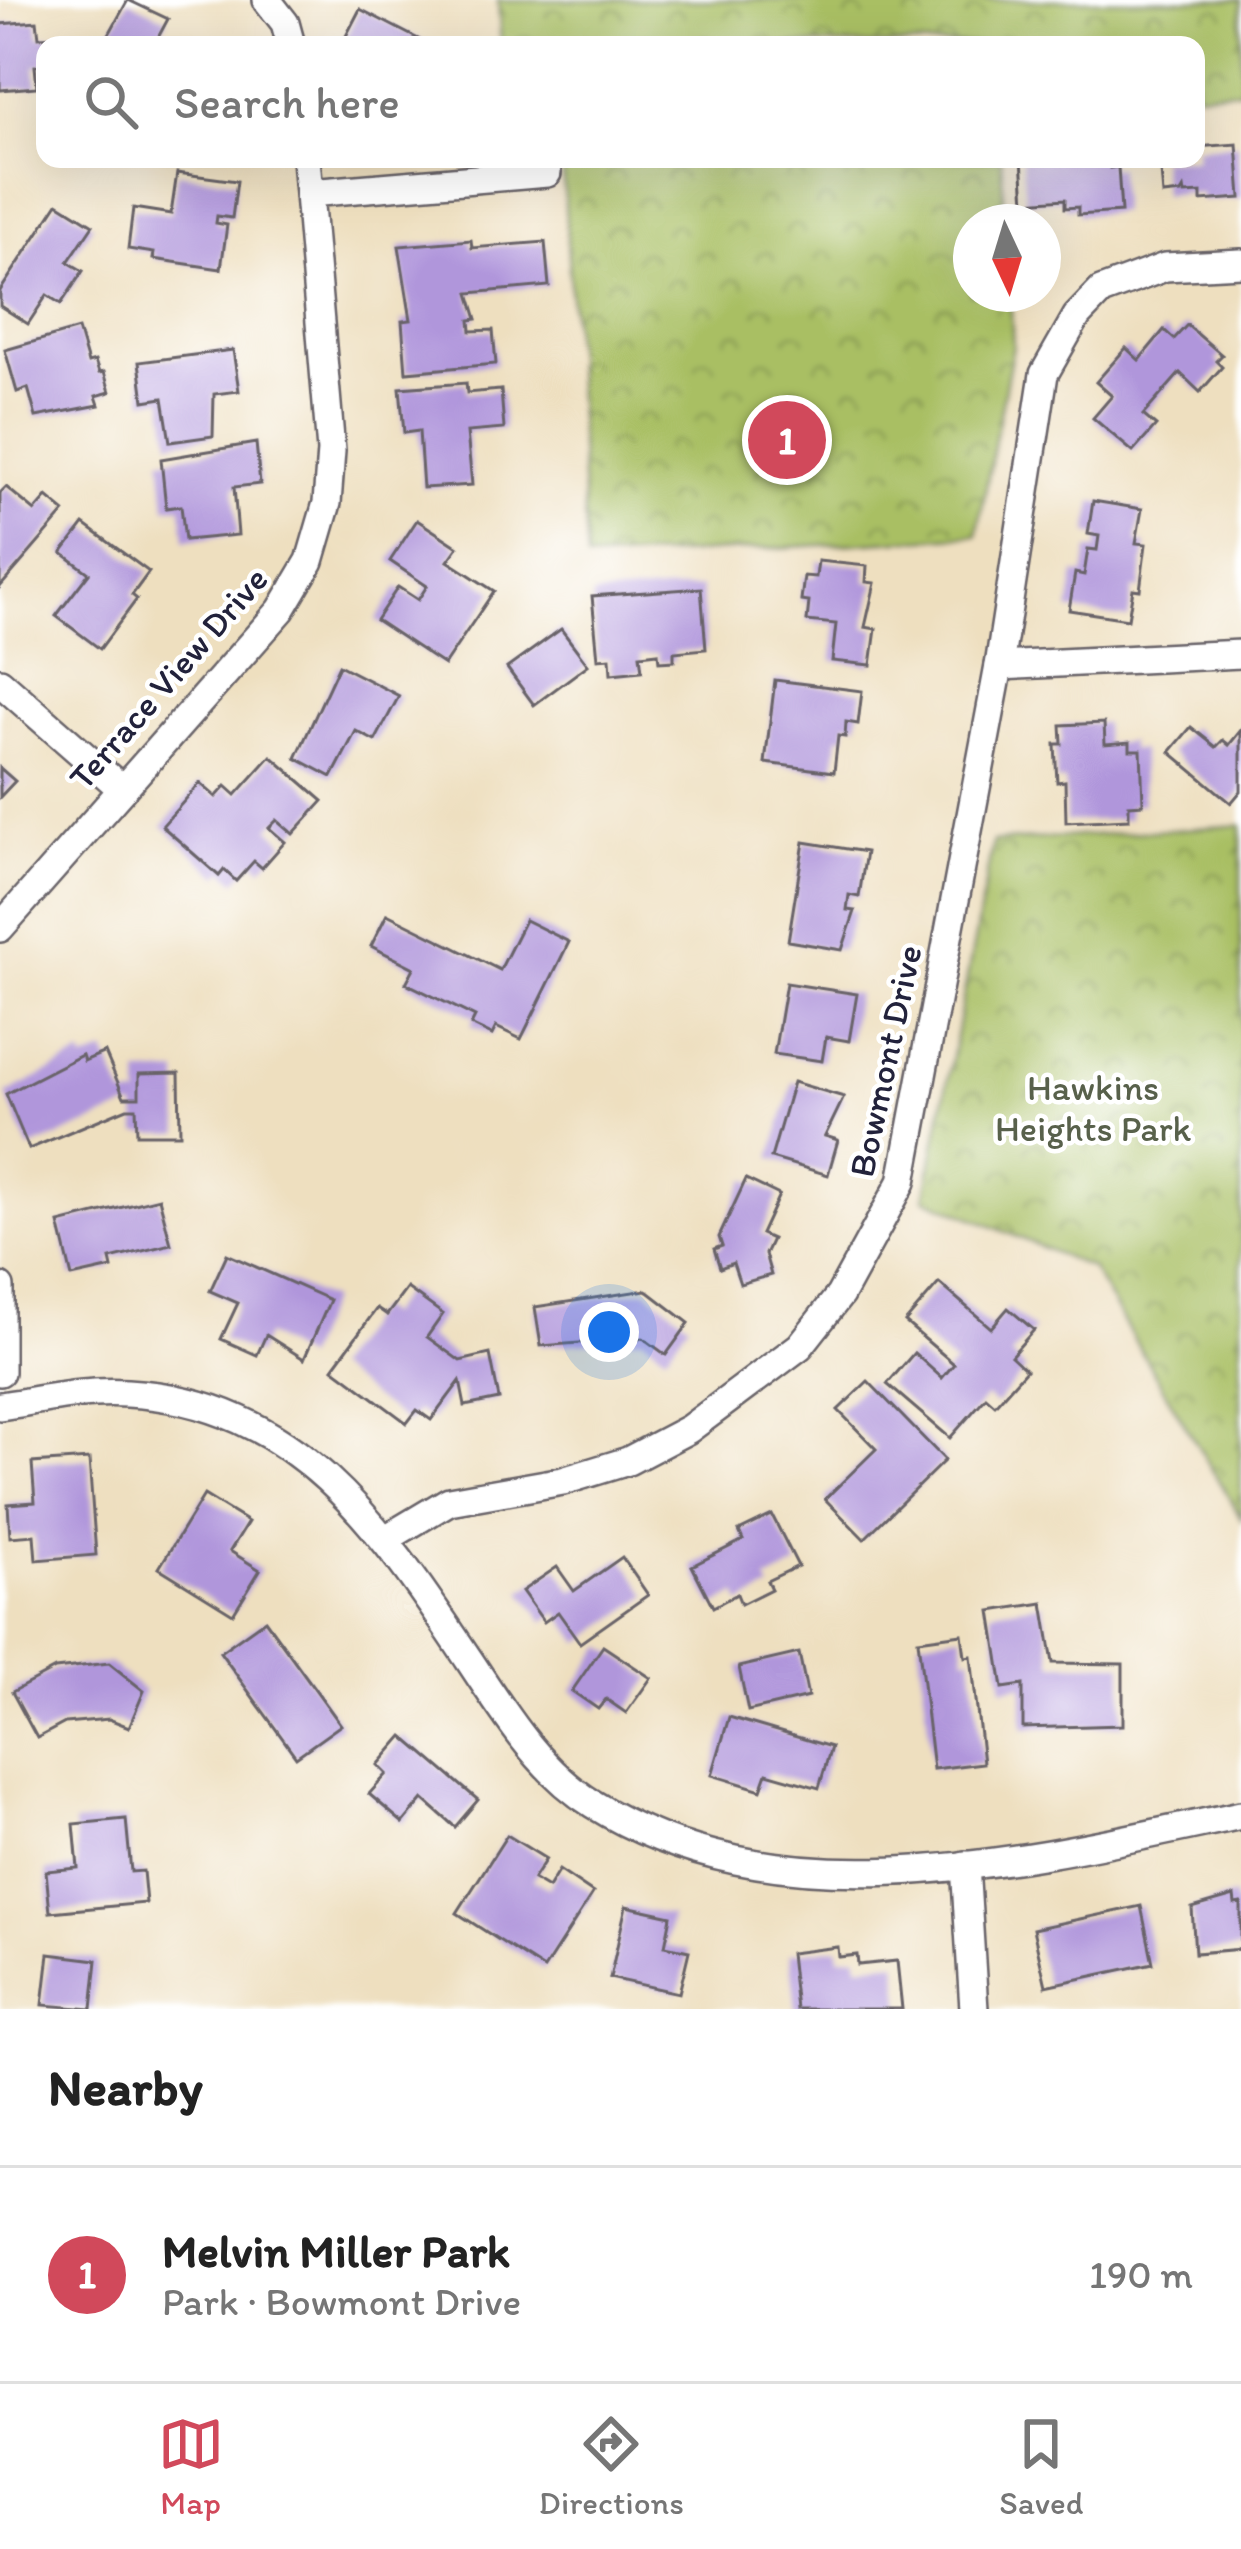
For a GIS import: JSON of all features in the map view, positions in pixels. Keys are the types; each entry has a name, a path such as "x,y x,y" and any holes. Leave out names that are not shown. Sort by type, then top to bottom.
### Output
{"street":[{"path":"267,0 286,22 289,36"},
{"name":"Terrace View Drive","path":"0,928 281,610 310,561 327,503 331,451 307,168"},
{"path":"309,193 547,173"},
{"name":"Bowmont Drive","path":"387,1538 449,1501 562,1481 628,1461 689,1429 800,1346 839,1294 902,1182 999,666 1044,374 1056,346 1101,291 1166,267 1241,262"},
{"path":"999,666 1241,654"},
{"path":"0,682 121,788"},
{"path":"0,1287 4,1316 0,1372"},
{"path":"0,1406 125,1392 200,1403 253,1423 307,1460 387,1538 521,1737 591,1803 689,1848 822,1870 964,1864 1241,1815"},
{"path":"964,1864 974,2009"}],"green space":[{"path":"498,0 1241,0 1241,90 1205,92 1205,36 500,36"},
{"path":"563,168 1002,168 1004,204 953,204 953,312 1011,312 1013,346 977,535 587,560"},
{"name":"Hawkins Heights Park","path":"1241,825 1241,1518 1091,1268 925,1198 993,842"}],"building":[{"path":"128,0 168,19 159,36 108,36"},
{"path":"360,9 412,36 346,36"},
{"path":"37,21 36,87 0,90 0,24"},
{"path":"1237,144 1241,198 1201,201 1201,193 1185,194 1184,188 1181,193 1163,195 1161,168 1205,168 1205,146"},
{"path":"1023,168 1118,168 1121,212 1078,215 1078,207 1065,208 1065,199 1025,202"},
{"path":"177,173 237,181 232,218 217,216 216,223 227,225 221,269 153,259 154,253 128,249 133,208 171,214"},
{"path":"58,203 93,225 68,262 83,271 61,304 47,295 28,324 0,306 0,291"},
{"path":"471,240 472,248 545,242 549,286 469,293 477,319 470,320 471,331 493,330 496,364 406,372 402,321 411,320 399,246"},
{"path":"1187,325 1222,355 1216,361 1222,367 1200,392 1180,373 1143,415 1156,426 1133,452 1093,418 1112,396 1096,382 1126,348 1139,360 1164,330 1174,339"},
{"path":"78,329 88,363 95,361 99,373 104,372 110,392 96,396 99,405 36,417 28,388 17,392 5,350"},
{"path":"233,350 239,391 214,394 213,436 170,442 163,398 144,401 139,362"},
{"path":"466,383 467,393 501,390 504,429 467,432 472,485 423,488 419,431 404,433 400,388"},
{"path":"256,443 260,484 234,487 238,535 185,540 181,506 166,508 161,459"},
{"path":"6,487 35,511 47,497 65,512 0,587 0,493"},
{"path":"1093,501 1142,509 1136,543 1146,544 1140,590 1133,589 1128,619 1069,610 1075,573 1084,575 1088,549 1097,550 1099,536 1088,534"},
{"path":"417,520 458,547 448,561 494,591 444,665 376,620 398,587 418,600 427,586 390,561"},
{"path":"84,524 149,572 132,595 137,599 100,649 56,616 89,573 62,553"},
{"path":"818,561 867,566 866,582 875,583 865,627 876,629 871,665 832,661 836,624 807,621 809,602 801,601 804,576 816,577"},
{"path":"701,588 706,649 674,652 674,661 659,662 658,653 640,655 642,671 611,674 610,658 598,659 592,596"},
{"path":"561,629 588,665 534,705 507,668"},
{"path":"339,665 399,696 375,741 356,731 332,777 296,758"},
{"path":"775,680 862,691 858,724 846,722 845,737 838,736 834,772 765,763"},
{"path":"1104,723 1105,744 1130,742 1130,750 1141,750 1143,804 1129,805 1129,819 1066,822 1065,781 1057,782 1055,744 1062,744 1061,725"},
{"path":"1191,727 1216,747 1223,740 1229,745 1241,730 1241,791 1231,803 1170,752"},
{"path":"271,756 323,801 293,834 277,820 269,828 285,842 262,868 254,861 236,881 224,870 219,876 162,826 200,783 216,797 226,786 236,795"},
{"path":"0,768 15,781 0,797"},
{"path":"804,842 866,852 859,897 849,895 847,910 855,911 842,950 788,941"},
{"path":"387,914 500,970 525,920 569,942 521,1039 496,1027 492,1035 471,1025 475,1017 406,983 414,968 371,946"},
{"path":"786,983 857,994 849,1041 826,1037 822,1061 774,1054"},
{"path":"105,1052 124,1097 139,1097 139,1074 179,1073 180,1134 137,1134 136,1108 127,1108 29,1149 6,1094 82,1055 84,1061"},
{"path":"793,1082 844,1097 825,1136 838,1140 828,1175 771,1158"},
{"path":"746,1179 779,1195 761,1234 772,1239 765,1254 771,1275 740,1284 733,1263 720,1268 714,1249 722,1246 719,1237"},
{"path":"159,1198 171,1244 110,1259 112,1268 72,1277 59,1223"},
{"path":"227,1254 330,1300 304,1359 266,1335 257,1355 221,1339 238,1303 210,1291"},
{"path":"939,1283 991,1328 1008,1308 1034,1330 1011,1356 1026,1370 995,1405 986,1397 950,1438 887,1384 914,1353 942,1378 954,1364 905,1322"},
{"path":"407,1288 443,1314 427,1337 460,1361 490,1354 499,1399 465,1406 460,1381 431,1420 417,1410 407,1423 333,1368 377,1308 387,1315"},
{"path":"646,1290 689,1323 666,1355 643,1338 541,1346 535,1307"},
{"path":"868,1381 945,1460 864,1539 825,1499 876,1449 838,1410"},
{"path":"89,1459 96,1555 36,1560 34,1535 10,1537 8,1504 35,1502 32,1463"},
{"path":"204,1495 248,1522 230,1551 260,1570 233,1614 159,1568"},
{"path":"772,1515 798,1566 767,1581 771,1589 741,1604 737,1594 713,1607 692,1566 743,1540 739,1531"},
{"path":"622,1557 648,1595 580,1643 558,1612 544,1622 522,1591 557,1567 574,1591"},
{"path":"1043,1603 1053,1663 1123,1664 1123,1725 1023,1728 1023,1685 1003,1688 991,1611"},
{"path":"265,1620 341,1725 296,1757 220,1652"},
{"path":"962,1634 965,1657 971,1656 983,1763 933,1769 918,1640"},
{"path":"603,1646 651,1678 626,1713 606,1699 598,1709 572,1691"},
{"path":"799,1653 808,1697 748,1711 739,1667"},
{"path":"109,1663 144,1691 129,1727 109,1719 65,1723 37,1738 12,1692 55,1669"},
{"path":"729,1717 831,1747 819,1788 767,1773 761,1790 712,1775"},
{"path":"403,1736 478,1800 455,1827 423,1799 403,1823 369,1794 387,1774 378,1765"},
{"path":"126,1819 131,1872 143,1871 146,1903 50,1912 46,1871 78,1868 74,1824"},
{"path":"507,1835 546,1859 533,1879 548,1888 559,1870 593,1893 544,1969 457,1913"},
{"path":"1234,1896 1235,1904 1241,1903 1241,1949 1195,1953 1192,1908"},
{"path":"626,1906 671,1916 665,1946 689,1951 679,1993 610,1978"},
{"path":"1141,1906 1153,1963 1046,1986 1033,1929"},
{"path":"838,1947 839,1957 857,1955 858,1965 897,1961 902,2009 796,2009 790,1953"},
{"path":"49,1954 97,1960 92,2009 43,2005"}],"place":[{"name":"Melvin Miller Park","path":"787,440"}]}
